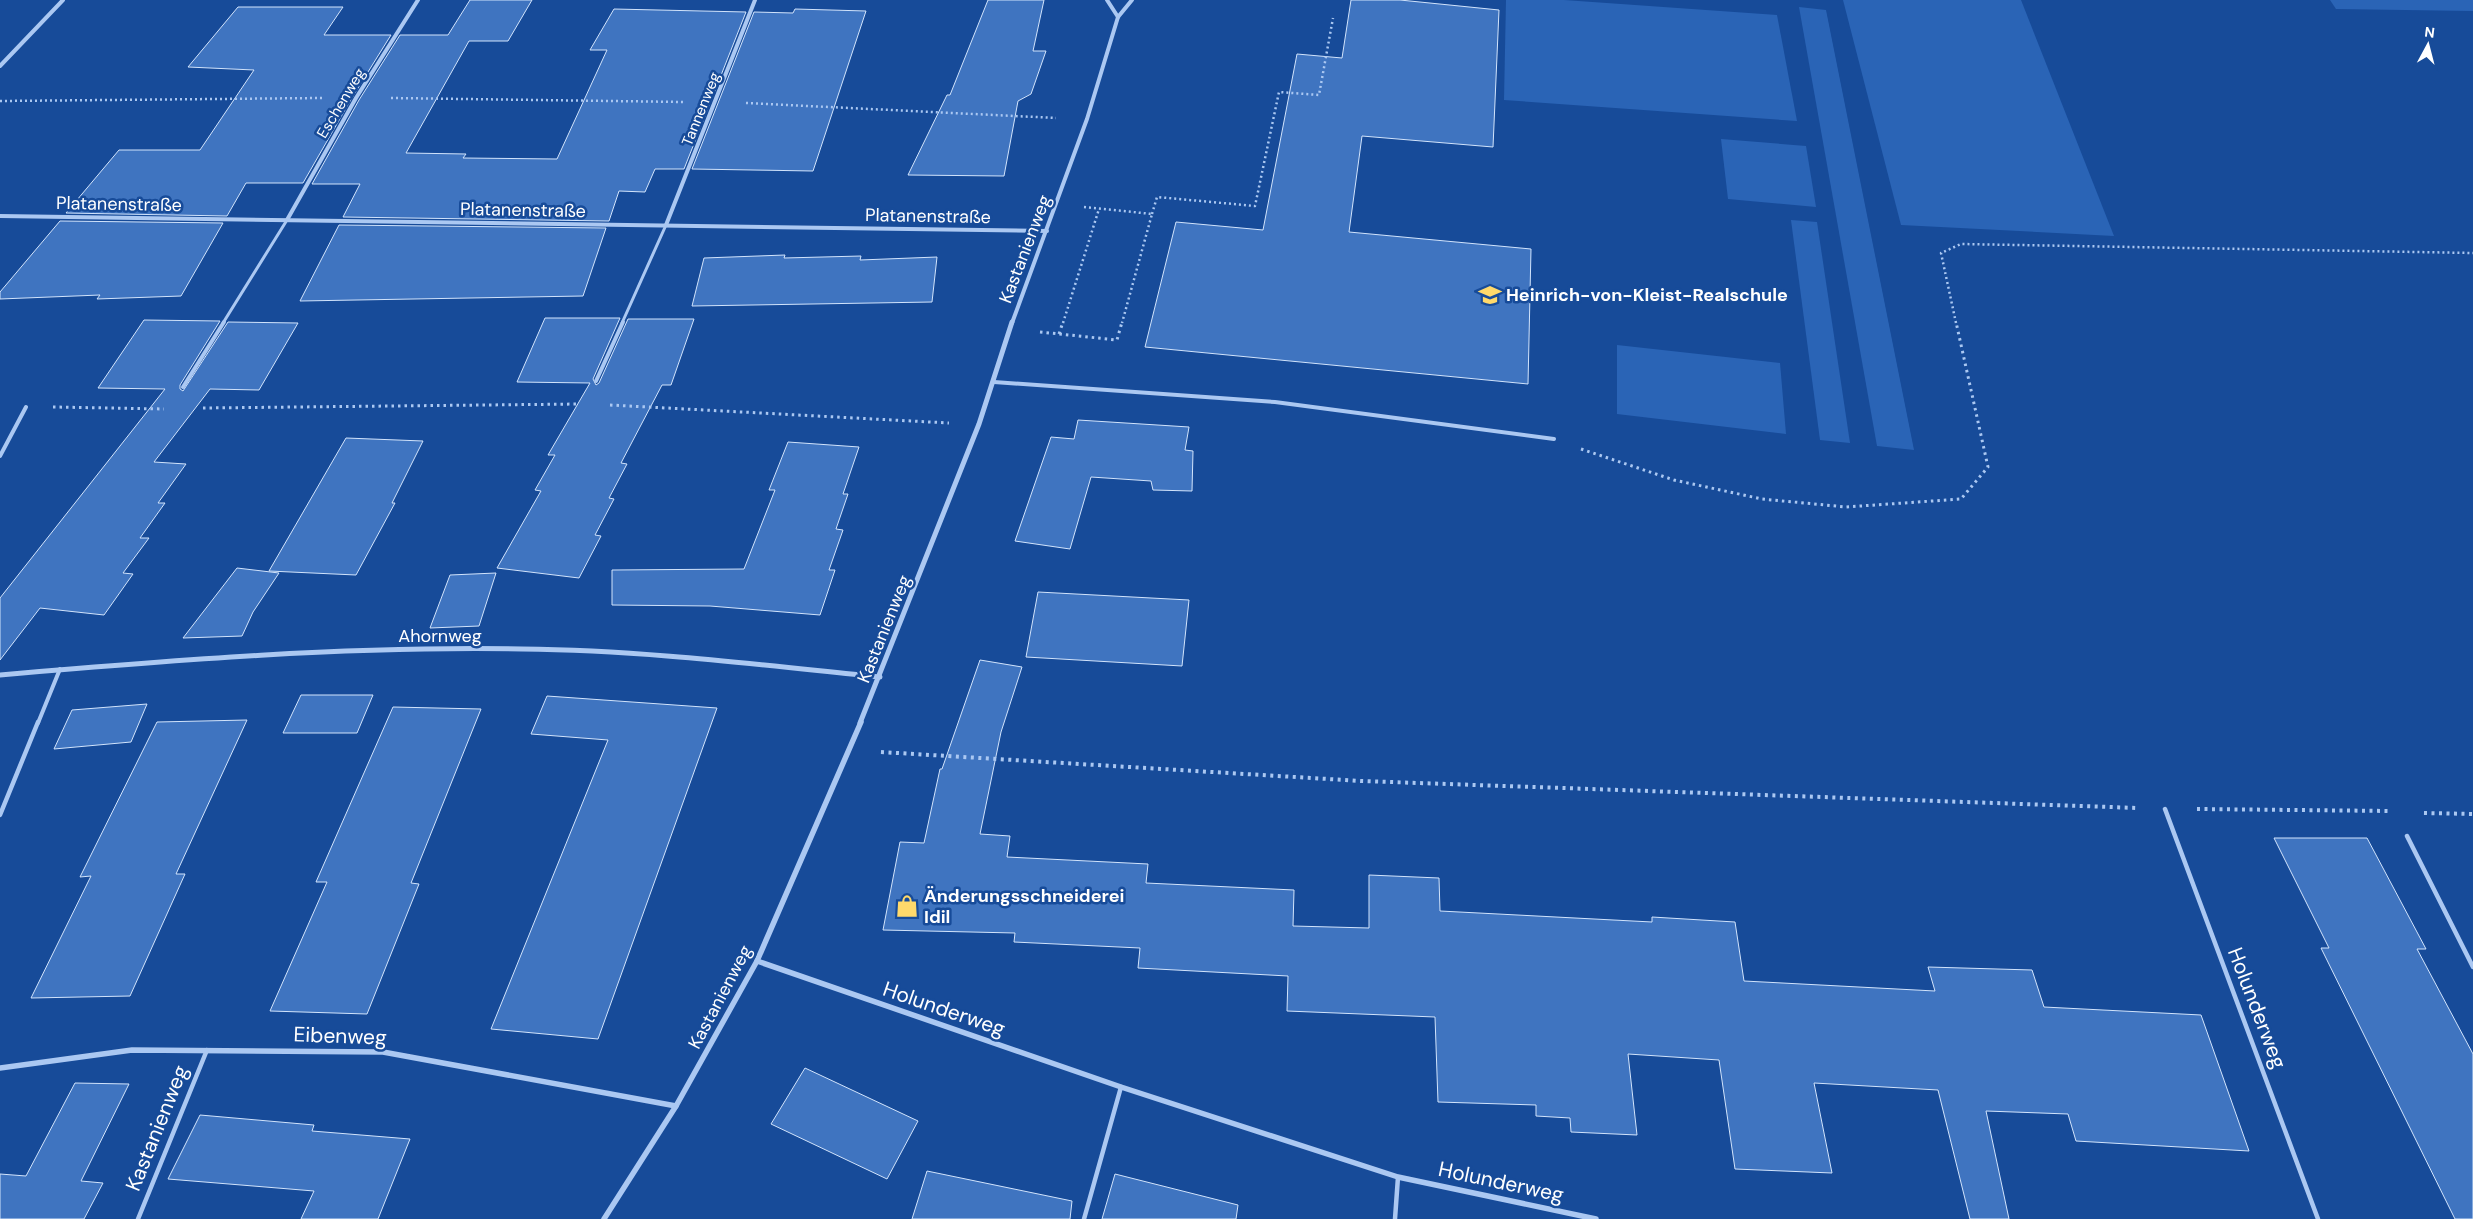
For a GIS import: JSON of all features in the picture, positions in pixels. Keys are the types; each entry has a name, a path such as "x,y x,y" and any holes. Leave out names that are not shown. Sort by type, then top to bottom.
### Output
{"street":[{"path":"0,66 63,0"},
{"name":"Eschenweg","path":"287,220 356,98 418,0"},
{"name":"Tannenweg","path":"666,225 755,0"},
{"path":"1107,0 1118,17"},
{"name":"Kastanienweg","path":"604,1219 676,1106 757,961 880,677 979,424 1010,328 1057,205 1087,119 1118,17 1132,0"},
{"name":"Platanenstraße","path":"0,216 1047,231"},
{"name":"Ahornweg","path":"0,675 315,651 535,650 599,652 880,677"},
{"name":"Holunderweg","path":"757,961 1121,1087 1398,1177 1596,1219"},
{"name":"Eibenweg","path":"0,1068 132,1050 383,1052 676,1106"}],"lane":[{"path":"183,387 287,220"},
{"path":"596,381 666,225"},
{"path":"994,382 1275,402 1554,439"},
{"path":"0,456 26,407"},
{"path":"0,815 60,669"},
{"name":"Holunderweg","path":"2165,809 2318,1219"},
{"path":"2406,836 2473,967"},
{"name":"Kastanienweg","path":"138,1219 206,1050"},
{"path":"1084,1219 1121,1087"},
{"path":"1395,1219 1398,1177"}],"path":[{"path":"1010,328 1117,340 1157,197 1255,206 1279,92 1319,95 1333,18"},
{"path":"0,101 356,98 716,102 1087,119"},
{"path":"1057,205 1152,214"},
{"path":"1059,334 1099,209"},
{"path":"1554,439 1674,480 1762,499 1846,506 1961,499 1988,467 1942,253 1962,244 2473,253"},
{"path":"196,408 587,404"},
{"path":"606,405 979,424"},
{"path":"26,407 169,409"},
{"path":"848,750 1361,782 2165,809 2395,812"},
{"path":"2414,812 2473,814"}],"shaded area":[{"path":"1506,0 1564,0 1777,15 1797,121 1504,100"},
{"path":"1843,0 2021,0 2114,236 1901,225"},
{"path":"2330,0 2473,0 2473,11 2336,9"},
{"path":"1799,7 1826,10 1914,450 1877,446"},
{"path":"1721,139 1806,146 1816,207 1728,199"},
{"path":"1791,220 1817,222 1850,443 1820,440"},
{"path":"1617,345 1780,363 1786,434 1617,414"}],"building":[{"path":"470,0 532,0 508,41 469,41 406,153 466,154 463,158 557,159 607,50 590,50 614,9 746,12 684,169 655,169 645,192 619,191 609,221 343,217 360,184 312,184 359,100 400,35 448,35"},
{"path":"988,0 1044,0 1033,51 1046,51 1031,94 1018,101 1004,176 908,175 947,95 950,95"},
{"path":"1351,0 1400,0 1499,10 1493,147 1362,136 1349,232 1531,249 1528,384 1145,347 1176,222 1263,230 1297,54 1342,58"},
{"path":"238,7 343,7 324,35 391,35 303,183 246,183 227,216 66,213 119,150 200,150 254,70 188,67"},
{"path":"795,9 866,11 813,171 692,169 754,12 793,13"},
{"path":"60,221 223,223 181,296 97,299 100,295 0,299 0,292"},
{"path":"339,225 606,228 583,296 300,301"},
{"path":"785,255 784,258 861,256 860,260 937,257 932,302 692,306 704,258"},
{"path":"545,318 620,318 593,379 596,385 599,383 628,319 694,319 671,385 662,385 621,463 627,464 609,498 614,499 595,535 601,536 579,578 497,568 541,491 535,490 555,455 548,455 590,383 517,382"},
{"path":"144,320 220,321 180,385 180,389 183,391 228,322 298,323 259,390 210,389 154,462 186,464 158,503 165,503 140,538 149,538 123,573 133,574 104,615 40,608 0,660 0,598 165,389 98,388"},
{"path":"1078,420 1189,427 1185,450 1193,451 1192,491 1153,490 1151,481 1091,477 1070,549 1015,541 1051,437 1074,439"},
{"path":"346,438 423,441 392,503 395,503 356,575 269,571"},
{"path":"788,442 859,447 843,494 848,494 836,529 843,530 829,570 835,570 820,615 710,606 612,605 612,570 744,569 775,490 769,490"},
{"path":"237,568 279,573 253,612 242,636 183,638"},
{"path":"496,573 479,626 430,628 450,575"},
{"path":"1038,592 1189,600 1182,666 1026,657"},
{"path":"980,660 1022,667 1001,732 980,834 1010,836 1007,857 1148,864 1146,883 1294,890 1293,926 1369,928 1369,875 1439,878 1440,911 1652,922 1652,917 1735,922 1744,981 1935,991 1928,967 2032,970 2044,1007 2201,1015 2249,1151 2076,1141 2068,1114 1986,1111 2009,1219 1970,1219 1938,1090 1814,1083 1832,1173 1735,1169 1719,1060 1628,1054 1637,1135 1571,1132 1570,1118 1536,1116 1536,1105 1438,1102 1435,1017 1287,1011 1288,976 1138,968 1140,948 1014,942 1015,933 883,930 900,842 924,843 940,769 942,769"},
{"path":"301,695 373,695 357,733 283,733"},
{"path":"547,696 717,708 598,1039 491,1029 608,740 531,734"},
{"path":"147,704 131,742 54,749 72,710"},
{"path":"393,707 481,709 411,883 419,884 367,1014 270,1011 327,882 316,882"},
{"path":"247,720 176,874 185,874 130,996 31,998 91,876 80,877 157,722"},
{"path":"2274,838 2367,838 2426,949 2417,949 2473,1054 2473,1219 2455,1219 2321,948 2329,948"},
{"path":"805,1068 918,1121 887,1179 771,1124"},
{"path":"75,1083 129,1084 81,1181 103,1183 84,1219 0,1219 0,1174 26,1176"},
{"path":"200,1115 314,1125 312,1131 410,1139 378,1219 301,1219 314,1191 168,1179"},
{"path":"927,1171 1072,1201 1070,1219 912,1219"},
{"path":"1115,1174 1238,1205 1236,1219 1102,1219"}],"place":[{"name":"Heinrich-von-Kleist-Realschule","path":"1490,295"},
{"name":"Änderungsschneiderei Idil","path":"907,906"}]}
